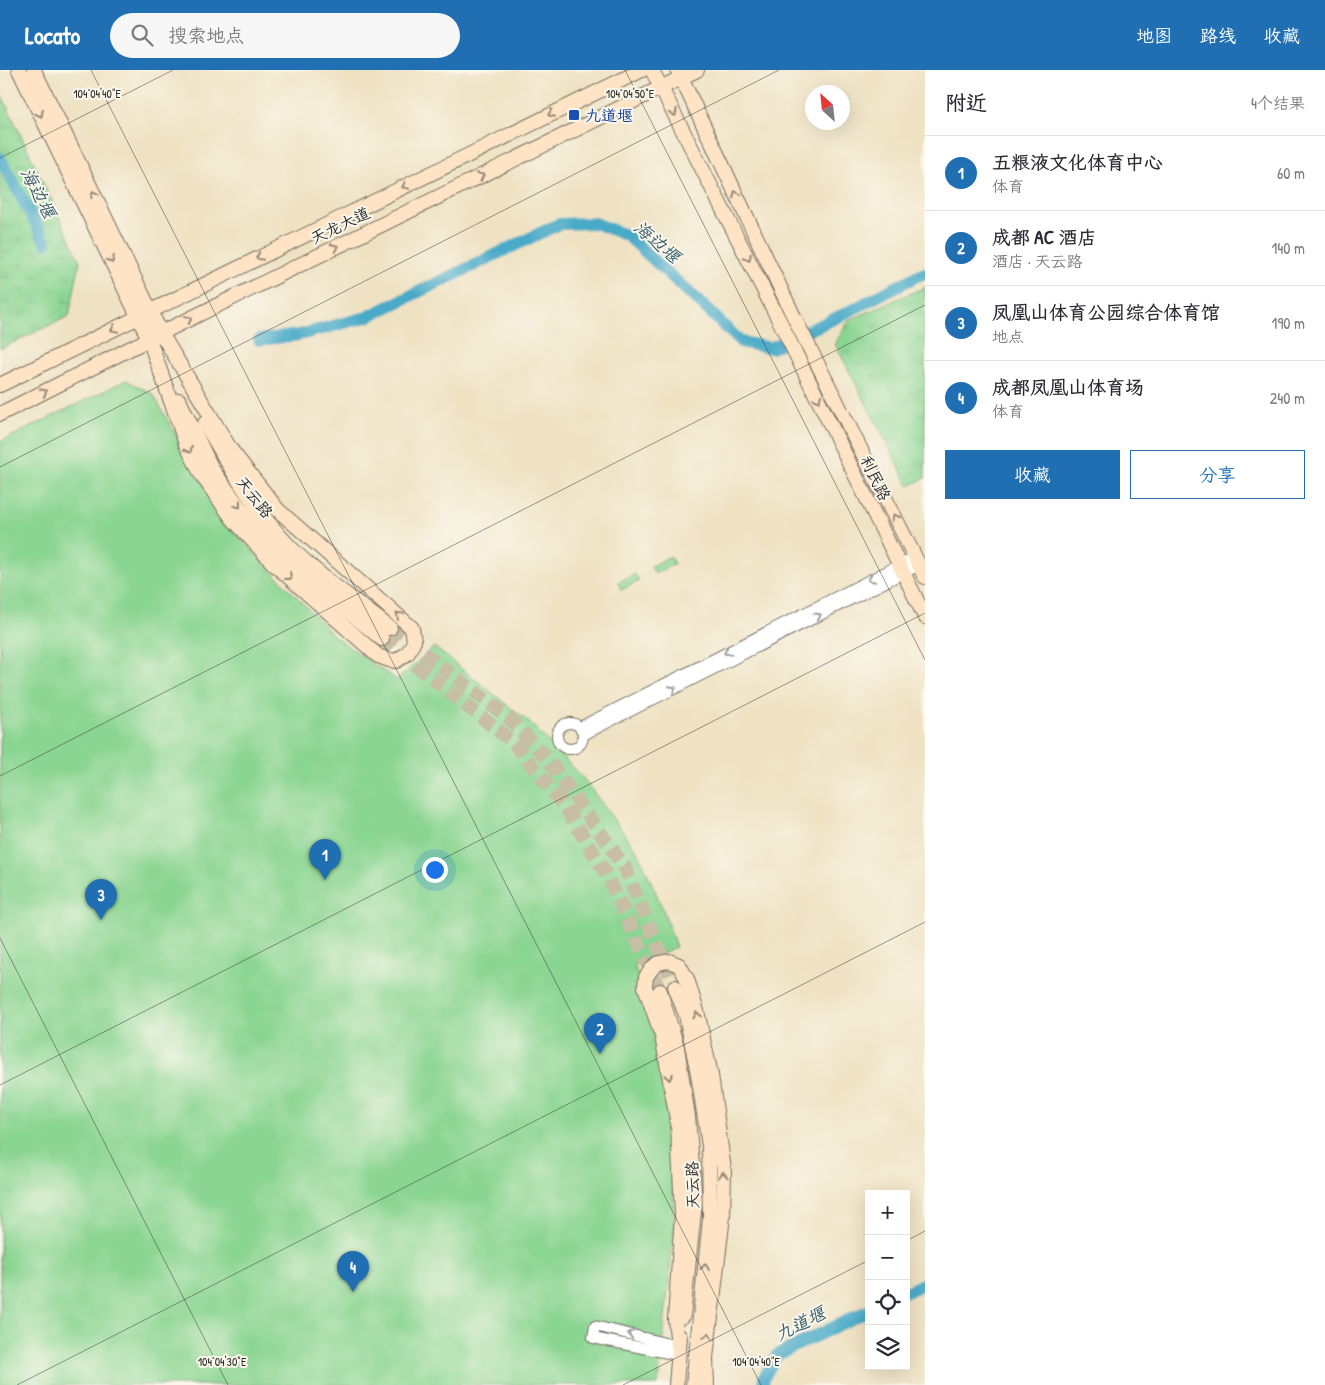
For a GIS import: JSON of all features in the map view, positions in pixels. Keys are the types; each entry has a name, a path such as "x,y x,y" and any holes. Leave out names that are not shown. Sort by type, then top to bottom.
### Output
{"street":[{"path":"19,70 155,336 231,450 278,510 412,628 414,641 408,653 396,661 378,656 274,564 232,518 200,474 186,444 155,336"},
{"path":"34,70 144,314"},
{"name":"天龙大道","path":"0,386 642,70"},
{"name":"利民路","path":"652,70 780,322 925,617"},
{"name":"天龙大道","path":"0,414 661,88 680,74 697,70"},
{"name":"利民路","path":"680,74 794,317 920,566"},
{"name":"天云路","path":"155,336 212,469 240,508 286,560 386,633"},
{"path":"582,731 901,569 920,566"},
{"path":"678,1351 675,1319 682,1215 678,1124 662,1036 645,987 646,977 653,967 659,963 670,961 679,965 687,979 697,1011 711,1075 724,1170 723,1216 706,1358 707,1385"},
{"name":"天云路","path":"675,987 686,1015 698,1074 709,1146 710,1219 693,1385"},
{"name":"天云路","path":"660,991 677,1047 680,1064 688,1116 695,1202 686,1296 678,1351 676,1385"},
{"path":"595,1326 678,1351 593,1338 595,1326"}],"green space":[{"path":"0,91 80,261 69,316 0,349"},
{"path":"925,287 925,478 909,486 835,344 849,320"},
{"path":"126,380 153,394 224,521 335,637 397,680 434,647 530,723 583,778 638,852 662,907 676,947 634,965 648,1006 666,1074 672,1123 674,1232 658,1385 0,1385 0,442"},
{"path":"670,556 674,564 655,574 651,566"},
{"path":"635,574 639,581 621,590 618,582"}],"waterway":[{"name":"海边堰","path":"0,158 46,243"},
{"name":"海边堰","path":"259,340 299,335 367,317 559,224 595,223 628,236 741,342 771,348 925,273"},
{"name":"九道堰","path":"910,1290 925,1283"},
{"name":"九道堰","path":"763,1385 764,1377 777,1355 865,1312"}],"tunnel":[{"path":"390,628 508,717 547,758 624,866 675,987"},
{"path":"382,639 513,742 565,807 607,875 660,991"}],"place":[{"name":"九道堰","path":"574,115"},
{"name":"五粮液文化体育中心","path":"325,880"},
{"name":"凤凰山体育公园综合体育馆","path":"101,920"},
{"name":"成都 AC 酒店","path":"600,1054"},
{"name":"成都凤凰山体育场","path":"353,1292"}]}
